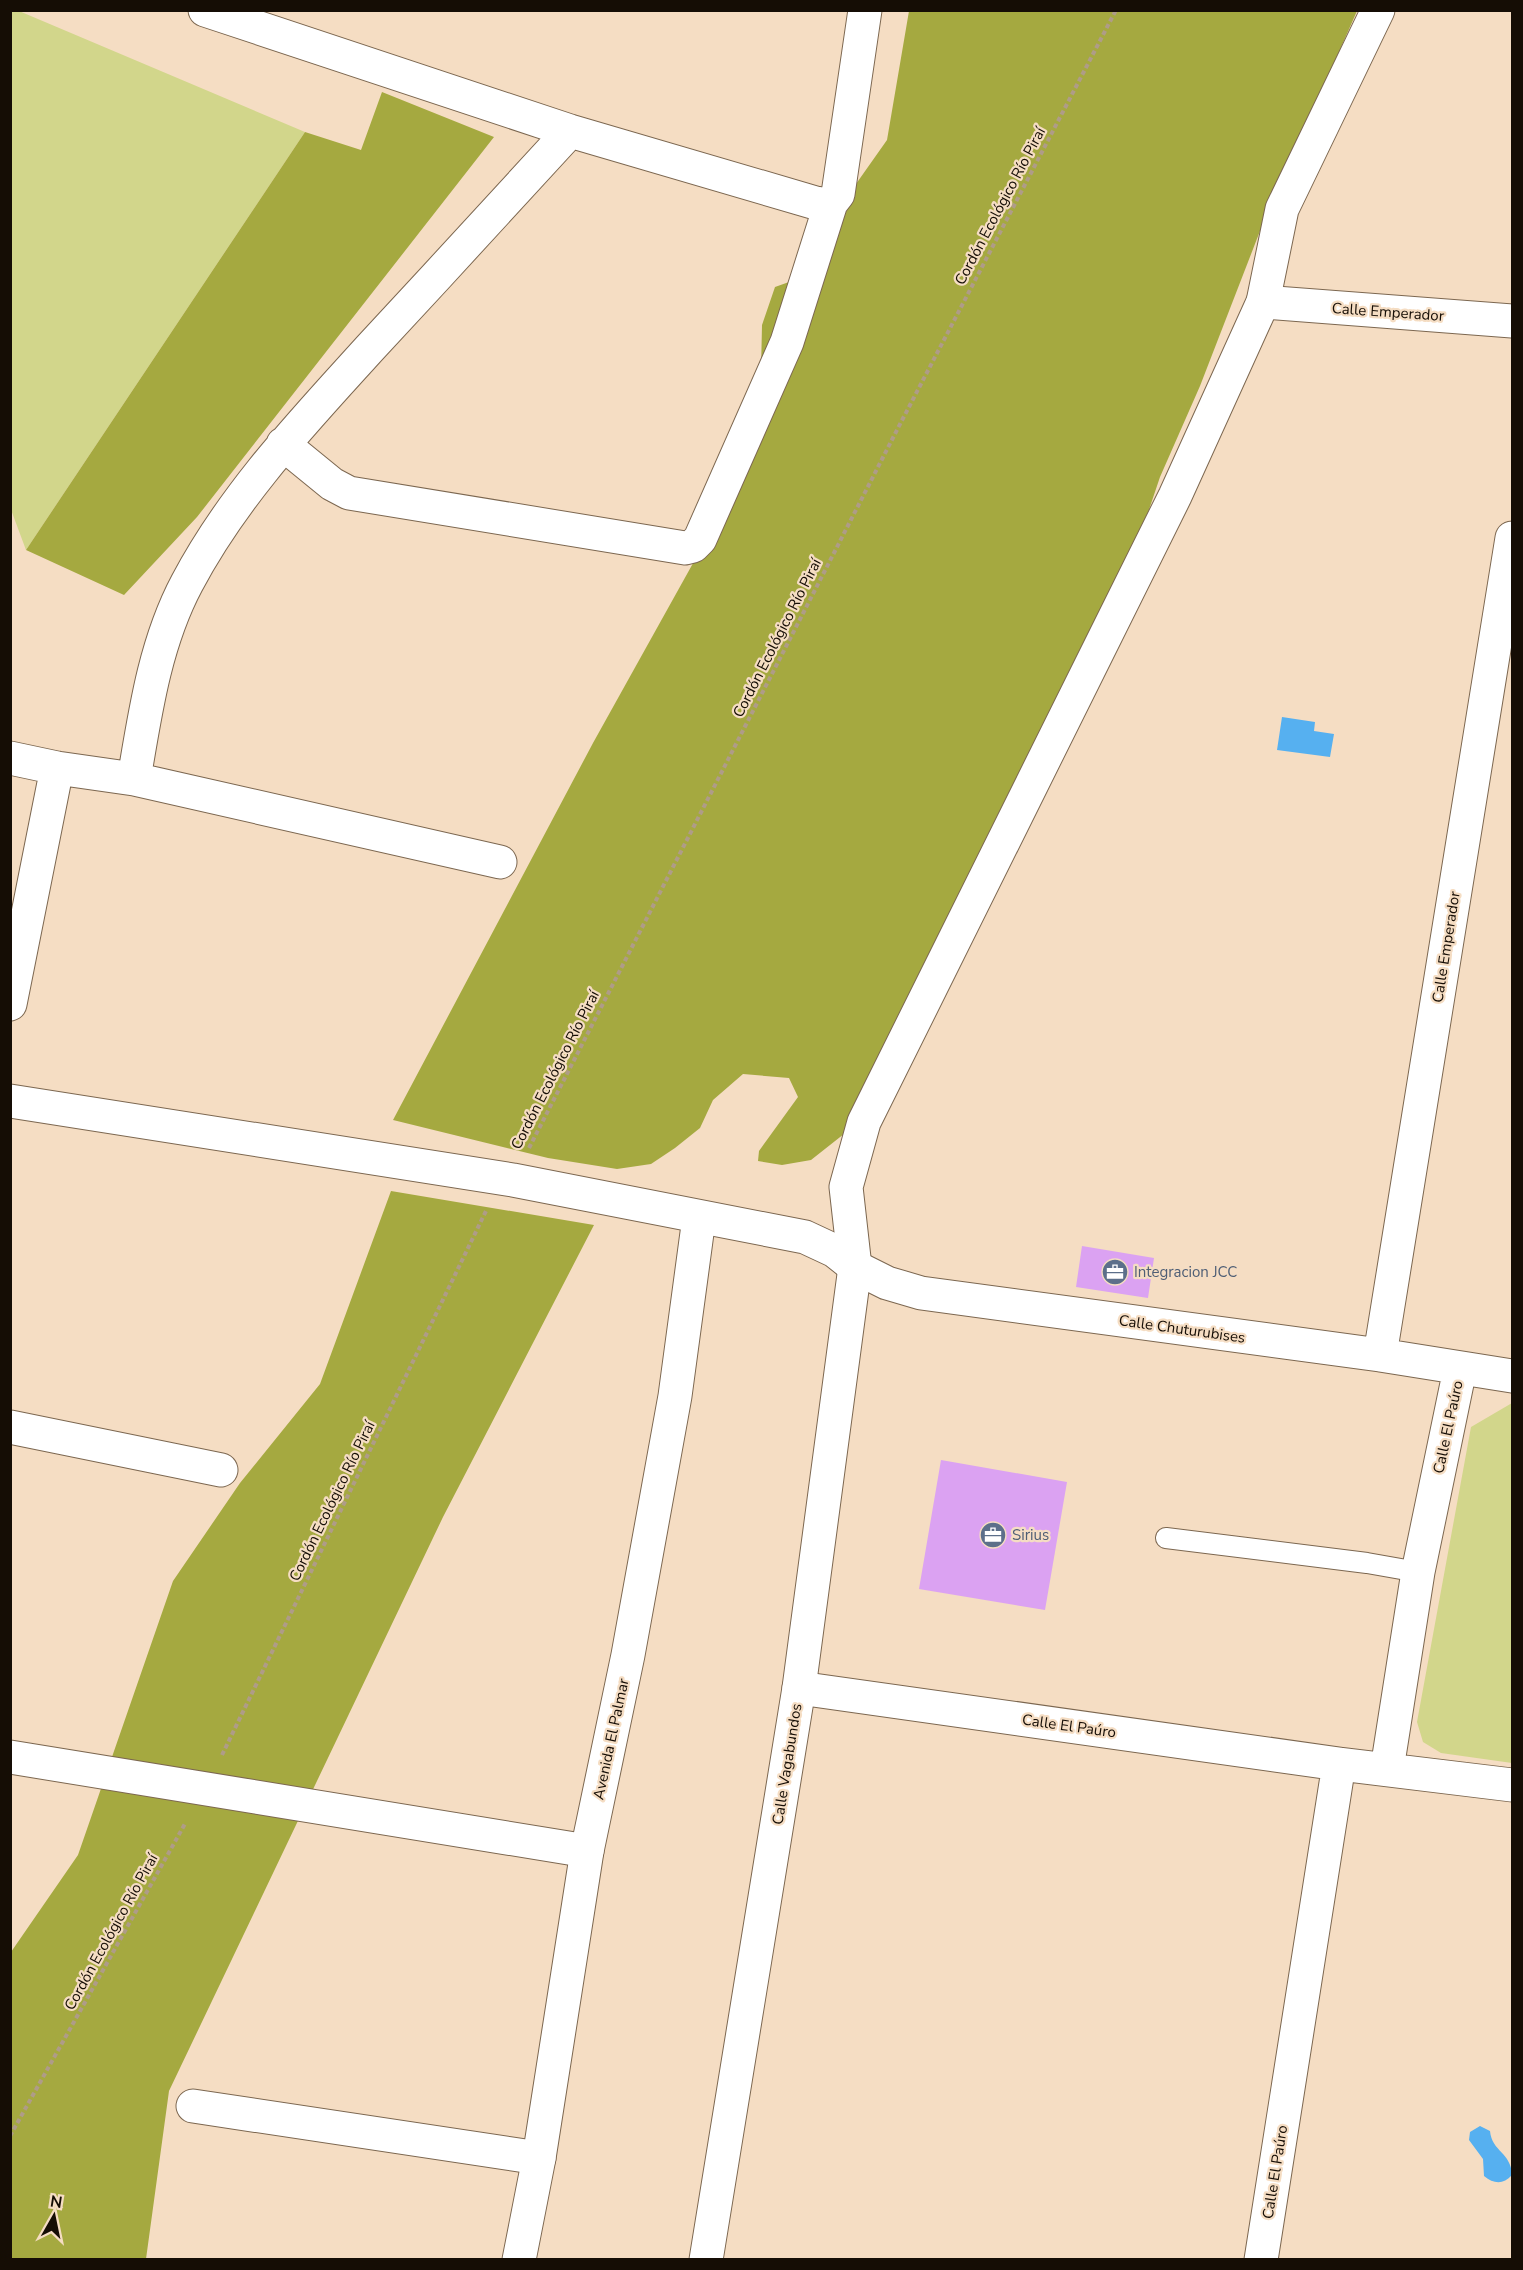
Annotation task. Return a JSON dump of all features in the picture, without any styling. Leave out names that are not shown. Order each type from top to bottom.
[{"type":"street","points":[[205,10],[570,131],[819,204],[831,203]]},
{"type":"street","points":[[282,444],[332,484],[349,493],[685,548],[693,546],[700,539],[787,342],[831,203],[838,194],[865,10]]},
{"type":"street","name":"Calle Vagabundos","points":[[706,2259],[799,1688],[855,1267],[846,1187],[864,1122],[1175,496],[1263,302],[1282,209],[1378,10]]},
{"type":"street","points":[[134,779],[144,718],[163,639],[186,584],[225,518],[282,444],[570,131]]},
{"type":"street","name":"Calle Emperador","points":[[1263,302],[1512,321]]},
{"type":"street","name":"Calle Emperador","points":[[1380,1356],[1512,538]]},
{"type":"street","points":[[10,758],[57,768],[134,779],[500,862]]},
{"type":"street","points":[[10,1004],[57,768]]},
{"type":"street","name":"Calle Chuturubises","points":[[10,1101],[513,1180],[805,1237],[835,1251],[855,1267],[887,1283],[921,1293],[1512,1376]]},
{"type":"street","name":"Avenida El Palmar","points":[[519,2259],[539,2158],[587,1851],[628,1655],[675,1396],[699,1218]]},
{"type":"street","name":"Calle El Paúro","points":[[1387,1769],[1418,1572],[1460,1369]]},
{"type":"street","points":[[10,1427],[221,1470]]},
{"type":"street","name":"Calle El Paúro","points":[[799,1688],[1340,1764],[1512,1785]]},
{"type":"street","points":[[10,1757],[587,1851]]},
{"type":"street","name":"Calle El Paúro","points":[[1262,2259],[1340,1764]]},
{"type":"street","points":[[194,2106],[539,2158]]},
{"type":"lane","points":[[1166,1538],[1367,1563],[1418,1572]]},
{"type":"path","name":"Cordón Ecológico Río Piraí","points":[[10,2136],[205,1790],[485,1213],[513,1180],[898,428],[1116,10]]},
{"type":"green space","points":[[10,11],[19,11],[305,132],[26,550],[10,507]]},
{"type":"green space","points":[[1512,1403],[1512,1763],[1441,1753],[1423,1742],[1417,1722],[1471,1427]]},
{"type":"shaded area","points":[[909,11],[1357,11],[1260,231],[1200,386],[1160,477],[1124,584],[849,1130],[811,1160],[782,1165],[758,1161],[759,1151],[798,1097],[789,1078],[743,1074],[713,1100],[700,1128],[675,1148],[651,1164],[617,1169],[548,1158],[393,1120],[593,743],[736,486],[761,371],[762,325],[775,287],[803,277],[832,218],[887,140]]},
{"type":"shaded area","points":[[382,92],[494,137],[197,517],[124,595],[26,550],[305,132],[361,150]]},
{"type":"shaded area","points":[[391,1191],[594,1225],[443,1517],[169,2091],[146,2259],[11,2260],[11,1952],[78,1855],[173,1581],[240,1483],[320,1384]]},
{"type":"water","points":[[1282,717],[1315,722],[1314,731],[1334,734],[1330,757],[1277,750]]},
{"type":"water","points":[[1480,2126],[1490,2131],[1494,2144],[1511,2167],[1512,2175],[1502,2182],[1491,2181],[1484,2176],[1483,2159],[1469,2140],[1470,2132]]},
{"type":"building","name":"Integracion JCC","points":[[1082,1246],[1154,1258],[1148,1298],[1076,1287]]},
{"type":"building","name":"Sirius","points":[[941,1460],[1067,1482],[1045,1610],[919,1589]]},
{"type":"place","name":"Integracion JCC","points":[[1115,1272]]},
{"type":"place","name":"Sirius","points":[[993,1535]]}]
